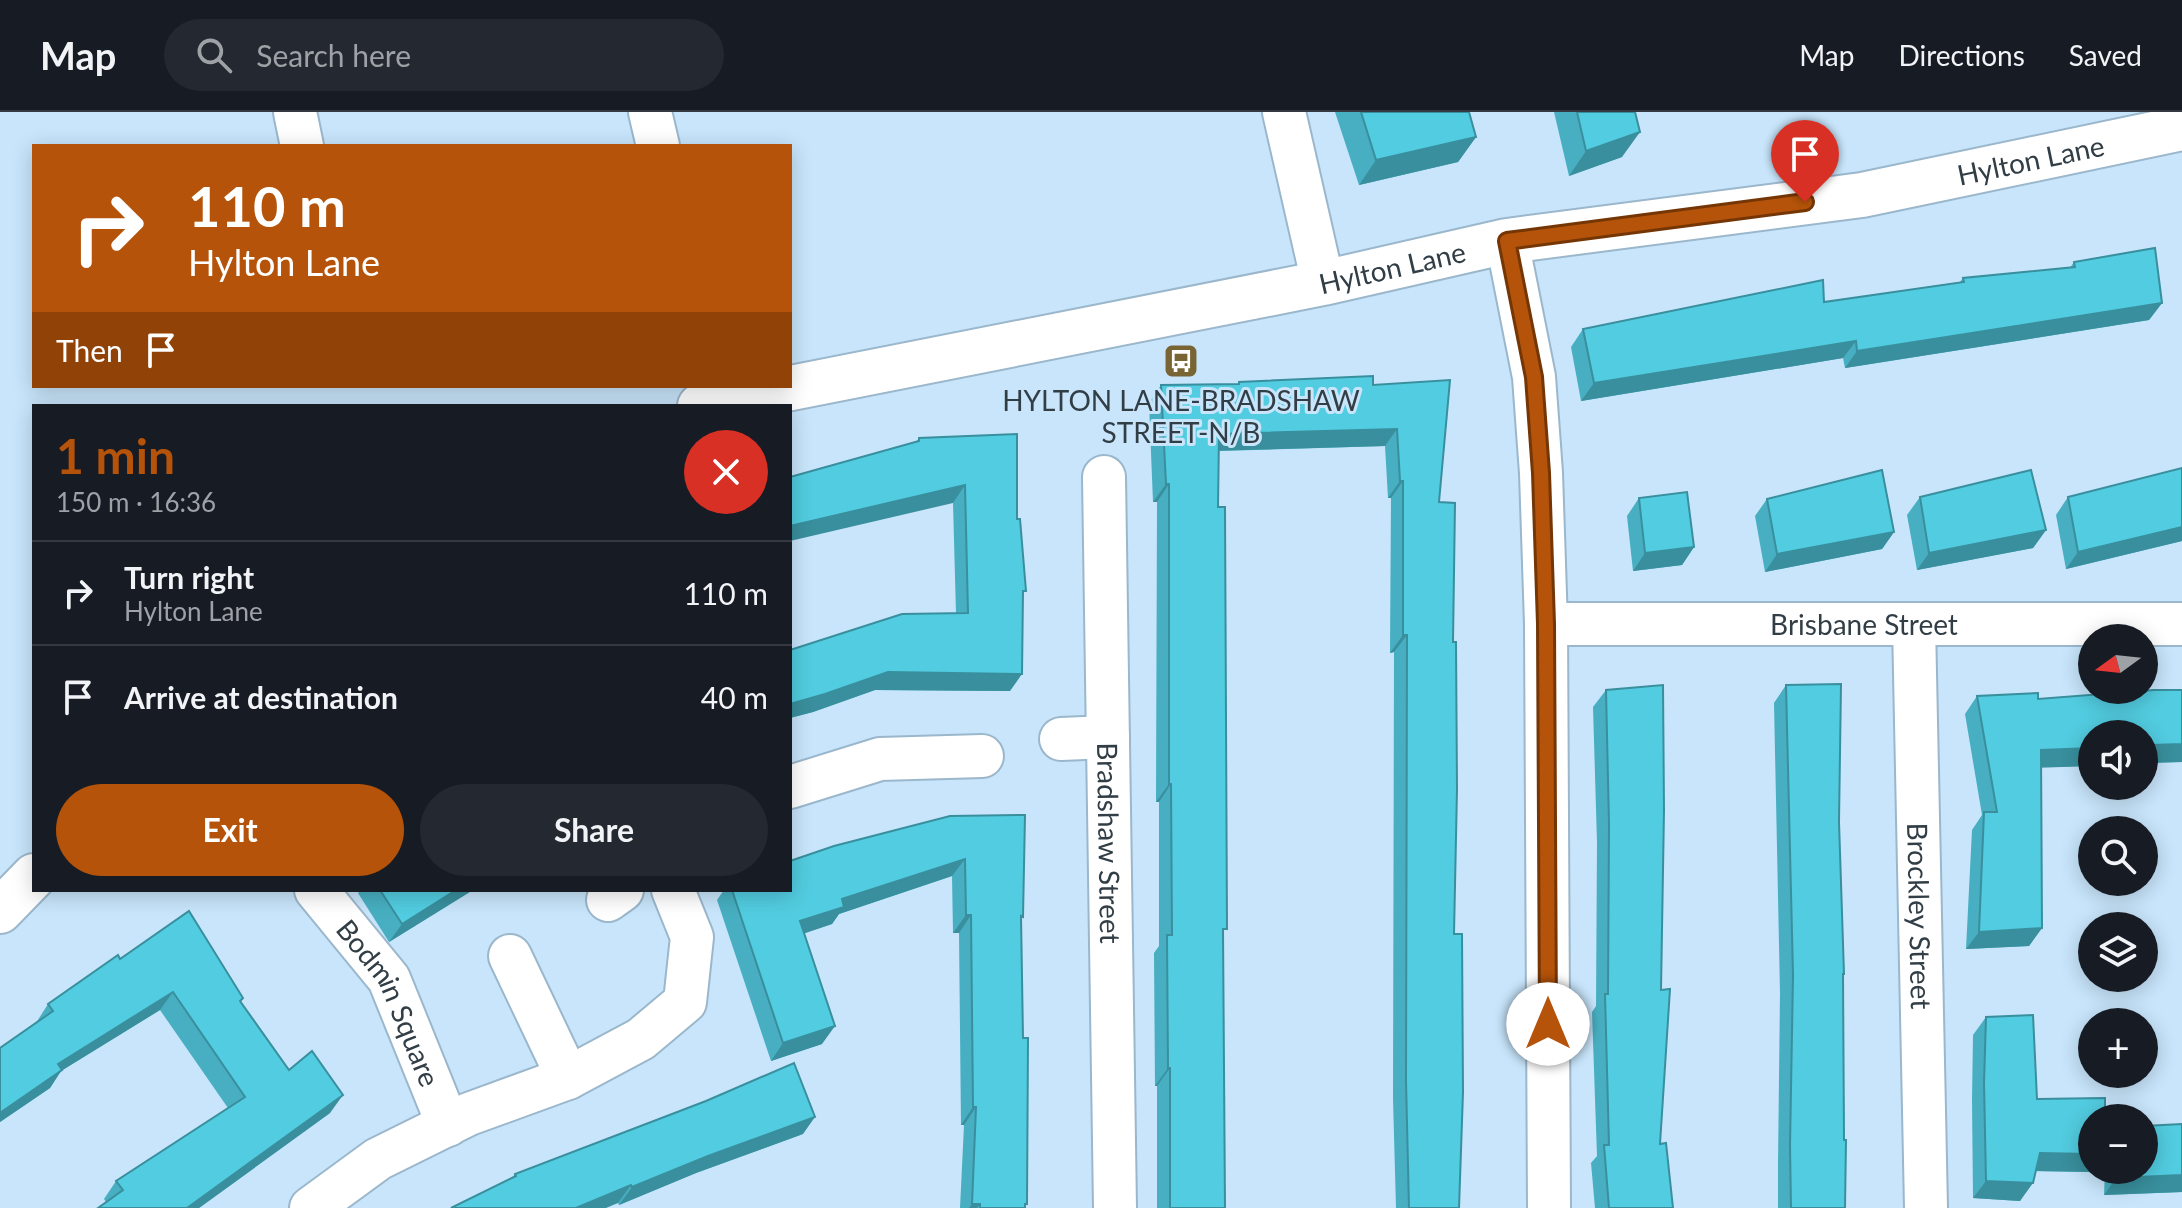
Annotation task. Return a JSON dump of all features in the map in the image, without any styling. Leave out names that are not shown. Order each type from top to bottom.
[{"type":"street","points":[[295,112],[302,144]]},
{"type":"street","points":[[650,112],[658,144]]},
{"type":"street","points":[[1284,112],[1323,283]]},
{"type":"street","name":"Hylton Lane","points":[[792,388],[1323,283],[1507,241],[1862,195],[2182,128]]},
{"type":"street","points":[[1507,241],[1534,377],[1541,473],[1546,624],[1549,1208]]},
{"type":"street","name":"Hylton Lane","points":[[710,404],[791,388]]},
{"type":"street","name":"Bradshaw Street","points":[[1104,477],[1115,1208]]},
{"type":"street","name":"Brisbane Street","points":[[1546,624],[2182,624]]},
{"type":"street","name":"Brockley Street","points":[[1914,624],[1926,1208]]},
{"type":"street","points":[[1061,739],[1108,737]]},
{"type":"street","points":[[792,786],[880,759],[982,756]]},
{"type":"street","points":[[0,911],[32,878]]},
{"type":"street","name":"Bodmin Square","points":[[318,892],[389,979],[448,1125]]},
{"type":"street","name":"Bodmin Square","points":[[311,1208],[378,1159],[469,1114],[568,1078],[641,1039],[685,1002],[692,937],[674,892]]},
{"type":"street","points":[[510,956],[568,1078]]},
{"type":"building","points":[[1361,112],[1469,112],[1476,137],[1376,160]]},
{"type":"building","points":[[1577,112],[1635,112],[1640,132],[1586,151]]},
{"type":"building","points":[[2155,248],[2162,303],[1857,351],[1856,341],[1594,383],[1583,329],[1823,280],[1824,302],[1964,282],[1963,278],[2075,267],[2074,262]]},
{"type":"building","points":[[1373,376],[1373,385],[1450,380],[1439,502],[1455,503],[1453,642],[1456,642],[1457,789],[1454,934],[1462,934],[1463,1092],[1459,1208],[1409,1208],[1406,1081],[1407,635],[1403,635],[1403,481],[1400,481],[1397,429],[1219,434],[1218,507],[1225,507],[1225,1208],[1170,1208],[1167,935],[1172,935],[1169,484],[1166,484],[1161,385]]},
{"type":"building","points":[[1017,434],[1017,519],[1020,519],[1026,591],[1023,591],[1022,674],[888,672],[792,703],[792,649],[902,614],[968,613],[965,485],[792,526],[792,476],[919,441],[919,438]]},
{"type":"building","points":[[2182,468],[2182,527],[2078,552],[2068,497]]},
{"type":"building","points":[[1882,470],[1894,532],[1777,554],[1767,499]]},
{"type":"building","points":[[2031,470],[2046,530],[1929,553],[1920,497]]},
{"type":"building","points":[[1687,492],[1694,547],[1645,553],[1639,498]]},
{"type":"building","points":[[1841,684],[1839,822],[1844,974],[1845,1208],[1791,1208],[1793,975],[1786,685]]},
{"type":"building","points":[[1663,685],[1661,990],[1670,989],[1660,1144],[1666,1143],[1673,1208],[1609,1208],[1604,1145],[1609,1145],[1605,994],[1608,994],[1609,824],[1606,690]]},
{"type":"building","points":[[2158,690],[2182,690],[2182,744],[2158,745],[2158,720],[2078,720],[2078,749],[2041,750],[2042,928],[1979,932],[1984,812],[1997,812],[1977,696],[2038,693],[2038,699],[2078,696],[2078,704],[2158,704]]},
{"type":"building","points":[[1025,815],[1021,916],[1023,1038],[1028,1038],[1025,1208],[980,1208],[980,1204],[972,1204],[976,1107],[973,1107],[971,915],[966,915],[965,859],[842,899],[844,907],[800,921],[835,1026],[783,1043],[733,892],[792,892],[792,860],[834,846],[950,816]]},
{"type":"building","points":[[381,892],[453,892],[402,924]]},
{"type":"building","points":[[189,911],[243,998],[240,1001],[289,1070],[312,1051],[343,1095],[187,1208],[98,1208],[123,1190],[116,1181],[245,1097],[173,992],[58,1064],[62,1070],[0,1113],[0,1048],[53,1011],[48,1004]]},
{"type":"building","points":[[2033,1015],[2037,1099],[2105,1098],[2105,1104],[2078,1104],[2078,1154],[2040,1153],[2033,1183],[1986,1181],[1986,1017]]},
{"type":"building","points":[[794,1063],[815,1117],[576,1208],[451,1208],[515,1174],[706,1101]]},
{"type":"building","points":[[2182,1124],[2182,1175],[2158,1176],[2158,1125]]},
{"type":"place","name":"HYLTON LANE-BRADSHAW STREET-N/B","points":[[1181,361]]},
{"type":"route","points":[[1548,1024],[1546,624],[1541,473],[1534,377],[1507,241],[1805,202]]}]
